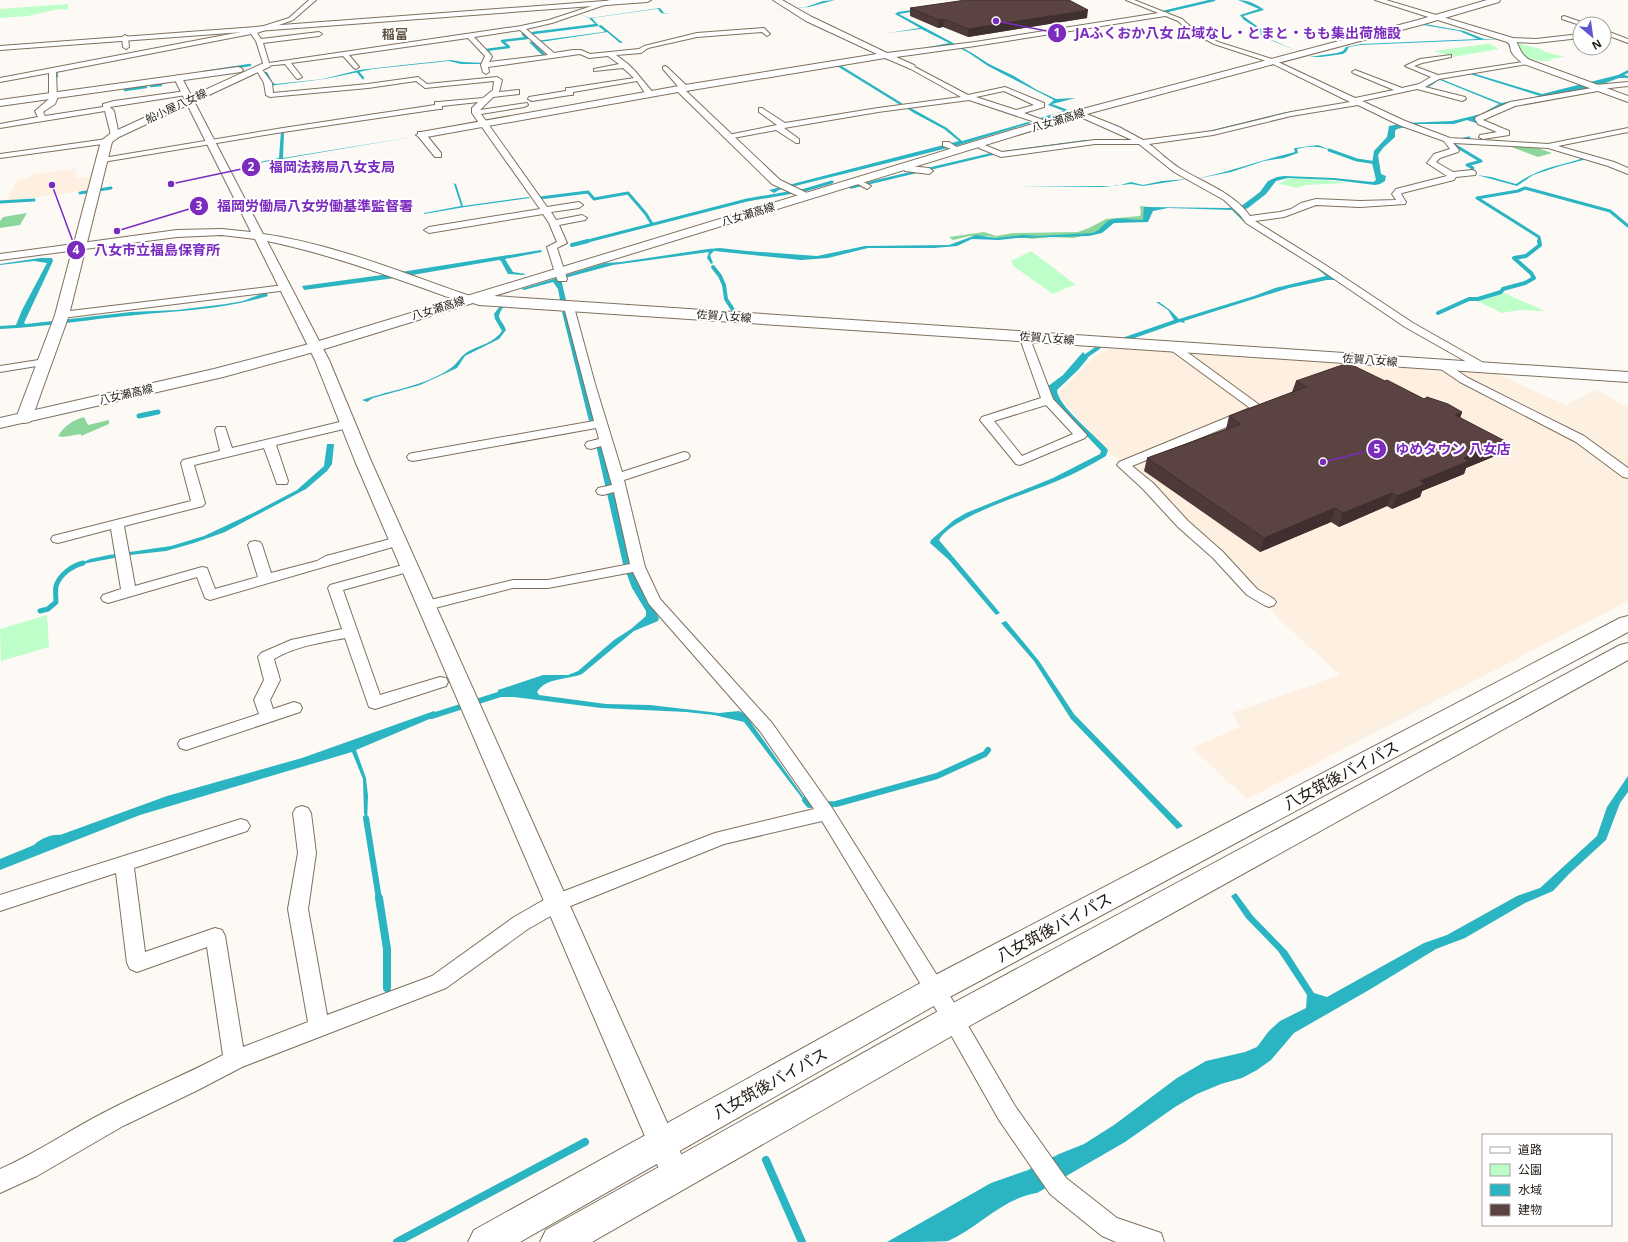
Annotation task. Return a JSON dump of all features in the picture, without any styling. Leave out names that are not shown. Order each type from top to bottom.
[{"type":"main road","name":"八女瀬高線","points":[[0,423],[217,373],[315,347],[466,299],[561,275],[802,195],[1079,113],[1272,62],[1496,0]]},
{"type":"main road","name":"船小屋八女線","points":[[0,103],[263,67]]},
{"type":"main road","name":"船小屋八女線","points":[[111,138],[188,96],[263,67]]},
{"type":"main road","points":[[24,418],[62,315],[103,160],[111,138]]},
{"type":"main road","name":"佐賀八女線","points":[[466,299],[1628,377]]},
{"type":"main road","name":"八女筑後バイパス","points":[[486,1242],[935,990],[1628,623]]},
{"type":"main road","name":"八女筑後バイパス","points":[[558,1242],[953,1019],[1628,650]]},
{"type":"street","points":[[0,80],[253,32],[291,19],[313,0]]},
{"type":"street","points":[[263,67],[287,62],[434,42],[521,28],[550,22],[616,0]]},
{"type":"street","points":[[0,48],[125,37],[647,0]]},
{"type":"street","points":[[777,0],[790,9],[911,66],[968,97],[1047,123]]},
{"type":"street","points":[[1129,0],[1185,22],[1190,29],[1216,43],[1272,62],[1409,126],[1449,140],[1461,142],[1548,146],[1628,130]]},
{"type":"street","points":[[1379,0],[1508,39],[1536,41],[1572,37]]},
{"type":"street","points":[[438,155],[421,134],[650,94],[1165,14]]},
{"type":"street","points":[[1567,19],[1572,21]]},
{"type":"street","points":[[521,28],[535,42],[552,55]]},
{"type":"street","points":[[484,64],[530,60],[552,55],[581,52],[589,56],[641,51],[646,47],[697,35],[764,30],[767,34]]},
{"type":"street","points":[[103,160],[439,107],[418,79],[368,86],[270,95],[263,67],[259,41],[253,32]]},
{"type":"street","points":[[728,33],[736,39]]},
{"type":"street","points":[[259,41],[319,34]]},
{"type":"street","points":[[1612,35],[1628,41]]},
{"type":"street","points":[[470,36],[488,55],[489,57],[484,64]]},
{"type":"street","points":[[125,37],[126,47]]},
{"type":"street","points":[[1508,39],[1514,44],[1514,50],[1518,56],[1527,62],[1628,99]]},
{"type":"street","points":[[434,42],[440,47]]},
{"type":"street","points":[[345,54],[356,67]]},
{"type":"street","points":[[611,55],[626,65],[650,94]]},
{"type":"street","points":[[1437,77],[1408,66],[1420,61],[1449,56]]},
{"type":"street","points":[[287,62],[298,77]]},
{"type":"street","points":[[982,146],[998,153],[1095,142],[1140,141],[1201,135],[1290,114],[1356,102],[1417,87],[1437,77],[1527,62]]},
{"type":"street","points":[[484,64],[486,71],[493,78],[498,80],[496,91],[483,100],[476,108],[476,113],[501,146],[554,223],[562,243],[552,247],[561,275]]},
{"type":"street","points":[[596,70],[626,65]]},
{"type":"street","points":[[665,68],[682,89],[763,172],[782,185],[802,195]]},
{"type":"street","points":[[42,119],[39,111],[52,102],[52,71]]},
{"type":"street","points":[[1355,72],[1401,90]]},
{"type":"street","points":[[178,78],[260,236],[284,288],[315,347],[398,541],[676,1175]]},
{"type":"street","points":[[431,95],[493,78]]},
{"type":"street","points":[[532,99],[568,89],[639,79]]},
{"type":"street","points":[[1628,84],[1596,88],[1513,104],[1479,119],[1481,122],[1506,133],[1628,171]]},
{"type":"street","points":[[1417,87],[1462,99]]},
{"type":"street","points":[[568,89],[578,106]]},
{"type":"street","points":[[728,137],[780,126],[968,97],[1005,89],[1041,105],[1016,113]]},
{"type":"street","points":[[492,95],[516,92]]},
{"type":"street","points":[[431,95],[462,101],[483,100]]},
{"type":"street","points":[[0,126],[107,108],[106,106],[114,103],[188,96]]},
{"type":"street","points":[[476,113],[524,105]]},
{"type":"street","points":[[0,156],[111,138],[110,111],[107,108]]},
{"type":"street","points":[[753,112],[775,109]]},
{"type":"street","points":[[762,110],[796,140]]},
{"type":"street","points":[[1079,113],[1119,130],[1140,141],[1176,170],[1202,184],[1238,209],[1249,221],[1324,268],[1409,325],[1485,368]]},
{"type":"street","points":[[1461,142],[1506,133]]},
{"type":"street","points":[[1449,140],[1448,142],[1454,150],[1437,156],[1431,163],[1450,175],[1472,173]]},
{"type":"street","points":[[946,144],[954,148]]},
{"type":"street","points":[[908,169],[926,170]]},
{"type":"street","points":[[1248,219],[1281,215],[1294,211],[1304,205],[1316,202],[1360,204],[1402,202],[1396,194],[1399,191],[1447,180],[1451,178],[1452,176],[1450,175]]},
{"type":"street","points":[[429,230],[579,205]]},
{"type":"street","points":[[554,223],[582,218]]},
{"type":"street","points":[[0,257],[156,235],[198,232],[236,233],[260,236],[328,253],[466,299]]},
{"type":"street","points":[[62,315],[284,288]]},
{"type":"street","points":[[569,306],[580,373],[601,423],[618,482],[638,567],[654,601],[766,727],[826,813],[953,1019],[1007,1113],[1058,1186],[1110,1228],[1152,1242]]},
{"type":"street","points":[[1024,336],[1048,400],[1081,435],[1020,461],[986,420],[1048,400]]},
{"type":"street","points":[[1172,346],[1259,409],[1123,465],[1148,486],[1183,524],[1218,556],[1252,592],[1269,602]]},
{"type":"street","points":[[0,369],[45,362]]},
{"type":"street","points":[[1442,365],[1464,380],[1580,439],[1628,474]]},
{"type":"street","points":[[413,457],[601,423]]},
{"type":"street","points":[[58,539],[198,503],[187,463],[348,424]]},
{"type":"street","points":[[221,430],[227,453]]},
{"type":"street","points":[[591,444],[606,441]]},
{"type":"street","points":[[269,443],[282,481]]},
{"type":"street","points":[[603,491],[618,482],[684,456]]},
{"type":"street","points":[[117,524],[129,592]]},
{"type":"street","points":[[108,598],[202,571],[210,595],[398,541]]},
{"type":"street","points":[[255,545],[266,579]]},
{"type":"street","points":[[410,567],[335,588],[375,703],[440,682]]},
{"type":"street","points":[[427,606],[513,584],[548,584],[638,567]]},
{"type":"street","points":[[268,716],[262,700],[272,680],[266,657],[275,652],[306,642],[351,632]]},
{"type":"street","points":[[186,744],[294,708]]},
{"type":"street","points":[[302,813],[307,853],[298,909],[319,1027]]},
{"type":"street","points":[[0,1181],[29,1168],[115,1118],[188,1084],[234,1060],[439,982],[521,923],[556,903],[721,838],[826,813]]},
{"type":"street","points":[[0,903],[241,826]]},
{"type":"street","points":[[124,864],[137,963],[216,936],[234,1060]]},
{"type":"shaded area","points":[[76,169],[75,178],[91,177],[88,190],[11,201],[7,200],[17,180],[30,177],[32,174]]},
{"type":"shaded area","points":[[1113,347],[1497,374],[1566,405],[1597,389],[1628,408],[1628,601],[1247,799],[1192,748],[1240,727],[1232,713],[1340,675],[1279,619],[1253,589],[1132,468],[1109,453],[1057,395],[1095,356]]},
{"type":"green space","points":[[68,4],[68,10],[59,9],[28,16],[0,18],[0,9]]},
{"type":"green space","points":[[1518,43],[1565,57],[1549,59],[1553,61],[1540,61],[1532,59],[1520,54]]},
{"type":"green space","points":[[1490,44],[1499,49],[1453,57],[1434,51]]},
{"type":"green space","points":[[1509,146],[1535,147],[1552,153],[1538,157]]},
{"type":"green space","points":[[1296,178],[1347,183],[1305,185],[1298,188],[1279,184],[1287,179]]},
{"type":"green space","points":[[1140,206],[1151,207],[1148,218],[1141,221],[1131,219],[1111,221],[1104,230],[1074,238],[1050,237],[1032,239],[1019,237],[1000,239],[988,236],[970,236],[953,240],[949,237],[984,232],[996,236],[1013,233],[1078,232],[1106,219],[1140,216]]},
{"type":"green space","points":[[27,213],[20,225],[0,228],[0,221],[3,217]]},
{"type":"green space","points":[[1031,251],[1076,285],[1053,294],[1013,266],[1011,261]]},
{"type":"green space","points":[[1504,293],[1545,311],[1519,310],[1502,313],[1477,301]]},
{"type":"green space","points":[[84,417],[88,425],[109,420],[109,424],[81,436],[81,434],[63,437],[58,436],[69,424]]},
{"type":"green space","points":[[47,615],[49,647],[1,661],[0,629]]},
{"type":"water","points":[[835,0],[809,7],[771,11],[806,7],[823,1]]},
{"type":"water","points":[[983,0],[899,14],[1037,90],[1056,99],[1076,98],[1052,104],[1071,111],[1044,120],[1040,118],[1064,111],[1048,105],[1054,100],[988,66],[969,53],[953,45],[889,55],[949,43],[921,29],[888,33],[920,28],[895,14],[898,12]]},
{"type":"water","points":[[1238,0],[1252,3],[1264,10],[1243,16],[1264,31],[1263,36],[1297,51],[1261,36],[1260,30],[1244,20],[1240,15],[1259,9]]},
{"type":"water","points":[[660,8],[664,13],[669,14],[661,13],[658,9],[656,9],[592,18],[597,24],[595,24],[589,18],[580,14],[590,18]]},
{"type":"water","points":[[1425,24],[1464,31],[1484,39],[1502,39],[1360,45],[1349,47],[1343,54],[1309,57],[1337,53],[1343,51],[1346,47],[1361,44],[1478,39],[1459,31],[1423,25]]},
{"type":"water","points":[[601,25],[623,43],[620,43],[607,32],[534,43],[546,55],[541,57],[488,64],[461,64],[449,61],[373,69],[325,79],[271,86],[264,72],[267,72],[273,83],[276,84],[323,79],[359,70],[451,60],[486,63],[542,55],[529,42],[603,32],[605,31],[598,26]]},
{"type":"water","points":[[1628,70],[1628,73],[1624,75],[1628,76],[1628,78],[1619,78],[1589,89],[1506,105],[1480,117],[1485,126],[1467,120],[1454,124],[1420,124],[1397,129],[1395,131],[1395,137],[1378,155],[1381,174],[1386,176],[1385,181],[1380,184],[1375,185],[1334,180],[1288,178],[1276,181],[1266,194],[1248,208],[1239,211],[1336,280],[1327,280],[1289,288],[1184,321],[1185,323],[1180,322],[1129,340],[1119,339],[1174,320],[1168,310],[1156,302],[1159,302],[1170,310],[1179,319],[1275,288],[1326,276],[1314,266],[1244,222],[1232,210],[1168,208],[1153,211],[1148,222],[1114,223],[1102,233],[1089,236],[999,240],[972,239],[957,246],[934,248],[868,248],[828,258],[801,260],[714,251],[710,255],[713,263],[711,264],[707,258],[709,252],[613,265],[561,279],[566,300],[560,300],[558,289],[553,282],[524,290],[521,289],[605,263],[708,249],[720,248],[817,256],[865,246],[949,245],[976,235],[996,238],[1023,235],[1039,236],[1092,233],[1097,231],[1108,221],[1120,218],[1143,220],[1144,207],[1240,207],[1260,192],[1268,181],[1284,176],[1334,178],[1373,182],[1376,180],[1372,163],[1374,151],[1387,137],[1389,126],[1405,123],[1452,121],[1481,114],[1499,104],[1440,80],[1430,86],[1423,87],[1436,78],[1469,72],[1542,94],[1618,75]],"holes":[[[1467,73],[1540,96],[1501,103],[1441,79]]]},
{"type":"water","points":[[1415,88],[1418,89],[1213,132],[1144,141],[1094,141],[997,154],[850,189],[850,187],[876,180],[995,152],[1085,140],[1145,140],[1200,133],[1282,113],[1351,102]]},
{"type":"water","points":[[905,107],[909,107],[947,128],[962,141],[1028,122],[1031,123],[956,146],[779,190],[774,193],[769,190],[959,141],[944,129]]},
{"type":"water","points":[[281,131],[284,131],[283,158],[418,136],[240,166],[279,158]]},
{"type":"water","points":[[1318,145],[1336,152],[1317,147],[1297,149],[1298,153],[1284,158],[1264,161],[1231,172],[1195,179],[1295,152],[1295,148]]},
{"type":"water","points":[[1584,158],[1587,159],[1533,175],[1517,186],[1477,175],[1516,184],[1533,174]]},
{"type":"water","points":[[1188,179],[1143,186],[1131,184],[1120,185],[1131,182],[1143,185],[1162,181]]},
{"type":"water","points":[[452,183],[456,184],[463,206],[530,198],[424,214],[461,206],[454,184]]},
{"type":"water","points":[[1010,186],[1112,186],[1103,187]]},
{"type":"water","points":[[541,250],[542,252],[505,259],[513,272],[526,274],[523,275],[508,274],[499,260],[395,278],[304,290],[302,286],[382,275]]},
{"type":"water","points":[[40,258],[52,258],[53,261],[24,323],[26,324],[131,312],[177,310],[226,304],[243,301],[266,292],[268,296],[236,304],[203,309],[34,327],[0,329],[0,326],[16,325],[22,310],[47,263],[34,261],[0,264]]},
{"type":"water","points":[[500,306],[504,306],[499,317],[506,330],[499,339],[465,356],[457,368],[420,385],[373,398],[367,402],[362,400],[408,387],[430,379],[451,368],[466,353],[487,343],[499,335],[502,331],[495,319],[494,314]]},
{"type":"water","points":[[568,311],[596,420],[589,421],[562,312]]},
{"type":"water","points":[[1083,352],[1088,358],[1057,390],[1063,404],[1108,450],[1106,456],[1063,478],[993,506],[959,522],[947,531],[939,540],[1000,613],[996,615],[949,560],[930,543],[931,540],[954,520],[966,513],[1053,478],[1100,454],[1101,451],[1055,402],[1047,387],[1063,375]]},
{"type":"water","points":[[327,444],[334,444],[332,464],[327,471],[306,489],[225,532],[166,551],[130,555],[77,565],[90,559],[109,555],[171,546],[204,536],[255,512],[297,490],[324,466]]},
{"type":"water","points":[[603,444],[639,584],[659,618],[658,621],[634,631],[582,674],[552,681],[541,687],[537,692],[539,695],[606,704],[650,705],[719,713],[739,711],[745,714],[810,806],[808,806],[744,722],[714,715],[686,712],[601,708],[514,697],[498,697],[498,690],[543,675],[568,675],[578,671],[614,640],[631,629],[646,616],[646,611],[632,588],[623,564],[596,445]]},
{"type":"water","points":[[1006,621],[1039,661],[1074,714],[1183,826],[1177,829],[1071,719],[1034,661],[1001,623]]},
{"type":"water","points":[[434,711],[439,715],[356,750],[366,778],[368,796],[367,823],[364,813],[363,779],[352,752],[140,815],[0,870],[0,859],[34,845],[46,837],[60,835],[167,796],[302,758]]},
{"type":"water","points":[[1628,776],[1628,792],[1620,803],[1606,840],[1553,891],[1525,903],[1465,938],[1436,949],[1294,1033],[1271,1060],[1257,1070],[1242,1078],[1221,1084],[1197,1094],[1175,1107],[1125,1142],[1037,1193],[1025,1196],[1002,1207],[948,1241],[887,1242],[991,1183],[1028,1170],[1059,1154],[1084,1144],[1114,1125],[1177,1078],[1206,1061],[1245,1052],[1257,1047],[1269,1031],[1280,1021],[1306,1008],[1307,995],[1278,951],[1246,918],[1231,896],[1236,893],[1253,916],[1287,951],[1314,993],[1327,997],[1424,943],[1447,935],[1517,896],[1540,888],[1597,836],[1607,807]]},
{"type":"building","points":[[966,0],[1069,0],[1088,10],[968,29],[944,19],[939,20],[910,8]]},
{"type":"building","points":[[1348,363],[1385,381],[1387,380],[1424,399],[1427,397],[1448,404],[1462,412],[1455,415],[1505,441],[1464,458],[1469,461],[1420,481],[1425,484],[1397,496],[1392,493],[1343,513],[1335,508],[1264,538],[1147,458],[1241,424],[1229,416],[1306,387],[1296,381]]},
{"type":"waterway","points":[[1163,12],[1214,0]]},
{"type":"waterway","points":[[533,33],[597,25]]},
{"type":"waterway","points":[[490,54],[486,50],[509,47],[502,41],[527,38],[523,34]]},
{"type":"waterway","points":[[836,64],[901,104]]},
{"type":"waterway","points":[[204,72],[250,65]]},
{"type":"waterway","points":[[56,72],[57,76]]},
{"type":"waterway","points":[[358,72],[363,78]]},
{"type":"waterway","points":[[151,86],[161,85]]},
{"type":"waterway","points":[[125,90],[146,87]]},
{"type":"waterway","points":[[1459,140],[1469,138]]},
{"type":"waterway","points":[[1456,146],[1481,161],[1467,165],[1473,168],[1470,172]]},
{"type":"waterway","points":[[1329,150],[1357,160],[1377,163]]},
{"type":"waterway","points":[[584,242],[747,200],[805,190],[832,182]]},
{"type":"waterway","points":[[80,193],[111,188]]},
{"type":"waterway","points":[[1540,242],[1539,237],[1477,198],[1518,191],[1525,188],[1610,211],[1628,226]]},
{"type":"waterway","points":[[540,198],[588,192],[594,199],[628,193],[646,214],[652,224]]},
{"type":"waterway","points":[[0,202],[34,200]]},
{"type":"waterway","points":[[584,242],[588,241]]},
{"type":"waterway","points":[[1438,313],[1469,299],[1478,299],[1501,292],[1503,289],[1525,283],[1534,278],[1531,273],[1514,258],[1526,256],[1540,245],[1539,241]]},
{"type":"waterway","points":[[572,245],[584,242]]},
{"type":"waterway","points":[[713,267],[720,276],[724,285],[726,299],[735,313]]},
{"type":"waterway","points":[[1082,361],[1086,356],[1099,347]]},
{"type":"waterway","points":[[139,416],[158,412]]},
{"type":"waterway","points":[[40,611],[48,609],[56,602],[56,586],[63,574],[71,568],[83,563]]},
{"type":"waterway","points":[[432,716],[504,693]]},
{"type":"waterway","points":[[805,800],[809,805],[836,804],[937,776],[985,754],[988,750]]},
{"type":"waterway","points":[[366,818],[379,899]]},
{"type":"waterway","points":[[379,898],[387,949],[387,988]]},
{"type":"waterway","points":[[397,1242],[585,1142]]},
{"type":"waterway","points":[[766,1160],[802,1242]]},
{"type":"place","name":"JAふくおか八女 広域なし・とまと・もも集出荷施設","points":[[996,21]]},
{"type":"place","name":"福岡法務局八女支局","points":[[171,184]]},
{"type":"place","name":"八女市立福島保育所","points":[[52,185]]},
{"type":"place","name":"福岡労働局八女労働基準監督署","points":[[117,231]]},
{"type":"place","name":"ゆめタウン 八女店","points":[[1323,462]]},
{"type":"district","name":"稲富","points":[[395,34]]}]
